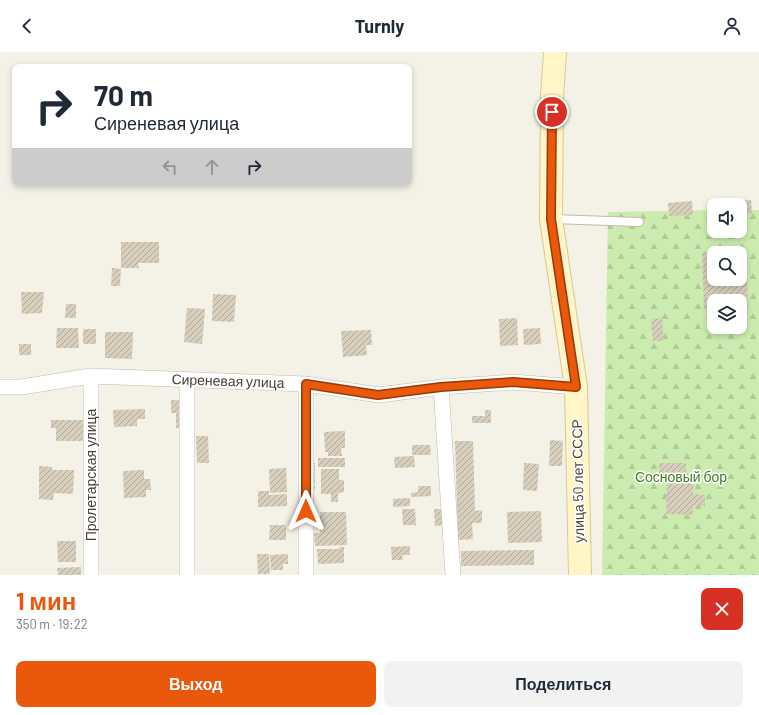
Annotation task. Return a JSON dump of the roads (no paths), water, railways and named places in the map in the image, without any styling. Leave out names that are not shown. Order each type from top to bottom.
[{"type":"street","name":"улица 50 лет СССР","points":[[555,52],[552,96],[551,219],[576,387],[580,575]]},
{"type":"street","name":"Сиреневая улица","points":[[0,387],[21,387],[91,376],[306,384],[378,395],[441,387],[513,382],[576,387]]},
{"type":"street","name":"Пролетарская улица","points":[[91,376],[91,575]]},
{"type":"street","points":[[187,380],[187,575]]},
{"type":"street","points":[[306,384],[306,575]]},
{"type":"street","points":[[441,387],[453,575]]},
{"type":"lane","points":[[551,219],[639,222]]},
{"type":"park label","name":"Сосновый бор","points":[[681,477]]}]
